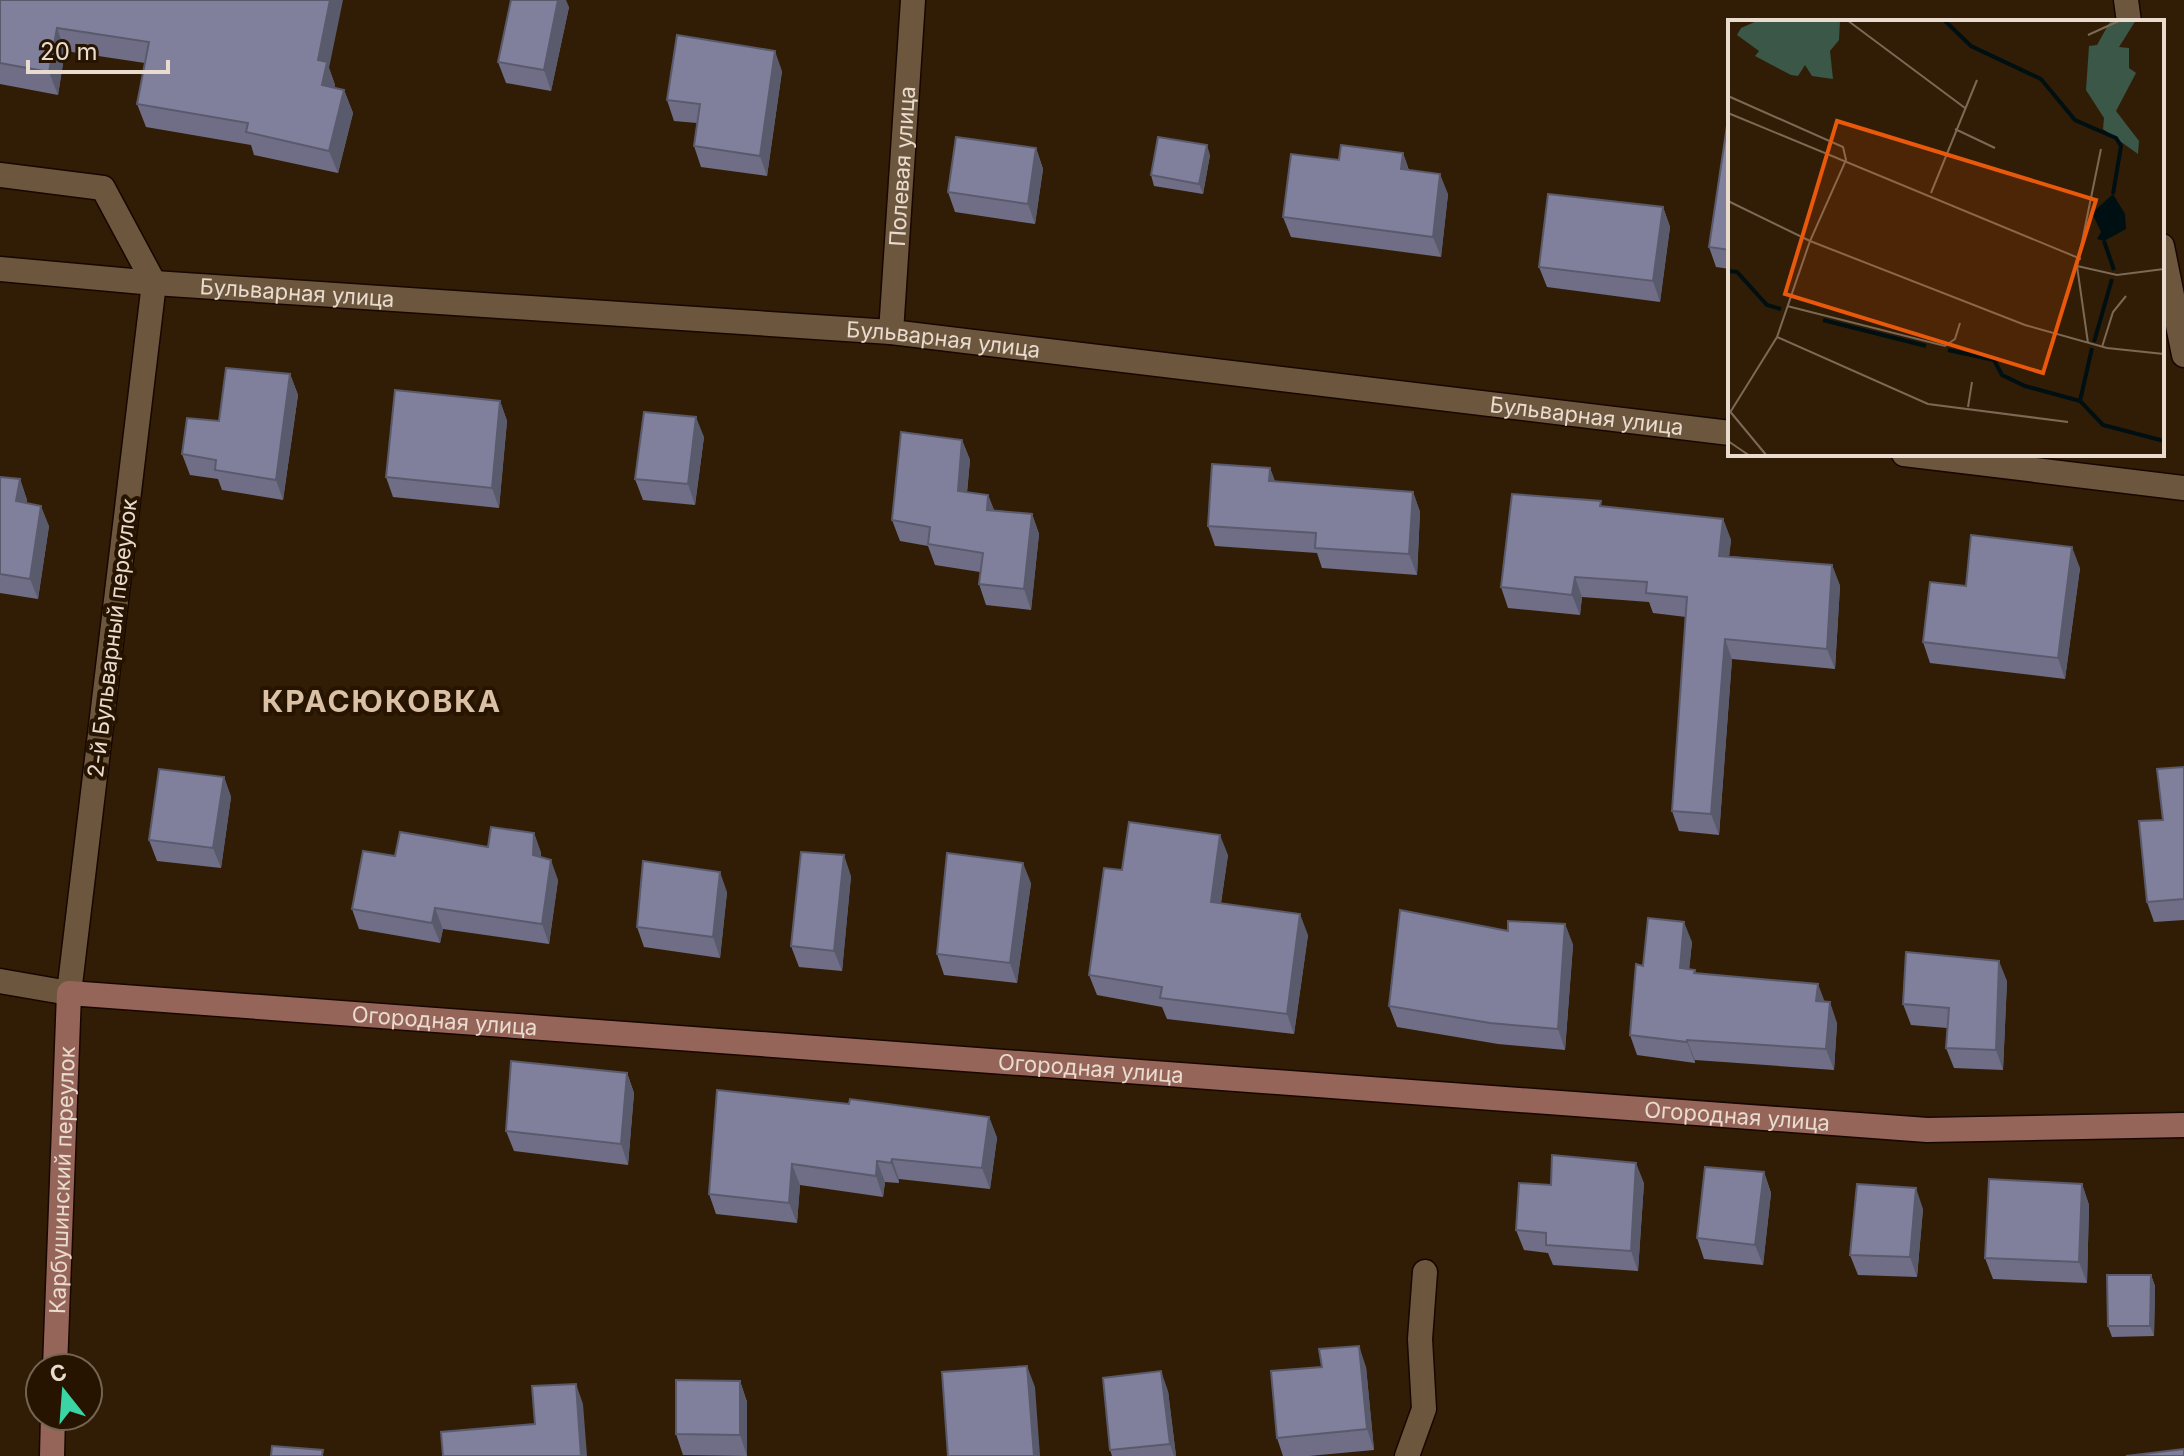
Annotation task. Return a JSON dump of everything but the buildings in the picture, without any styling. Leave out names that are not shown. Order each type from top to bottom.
[{"type":"street","name":"Полевая улица","points":[[891,332],[913,0]]},
{"type":"street","points":[[2126,0],[2129,20]]},
{"type":"street","points":[[0,175],[103,188],[154,283]]},
{"type":"street","points":[[2164,256],[2184,355]]},
{"type":"street","name":"Бульварная улица","points":[[0,269],[154,283],[891,332],[1728,433]]},
{"type":"street","name":"2-й Бульварный переулок","points":[[69,993],[154,283]]},
{"type":"street","points":[[1920,456],[2184,488]]},
{"type":"street","name":"Огородная улица","points":[[0,981],[69,993],[1927,1130],[2184,1125]]},
{"type":"street","name":"Карбушинский переулок","points":[[56,1352],[69,993]]},
{"type":"street","points":[[1407,1456],[1424,1409],[1420,1339],[1425,1272]]},
{"type":"street","points":[[52,1456],[53,1432]]},
{"type":"district","name":"КРАСЮКОВКА","points":[[382,701]]}]
